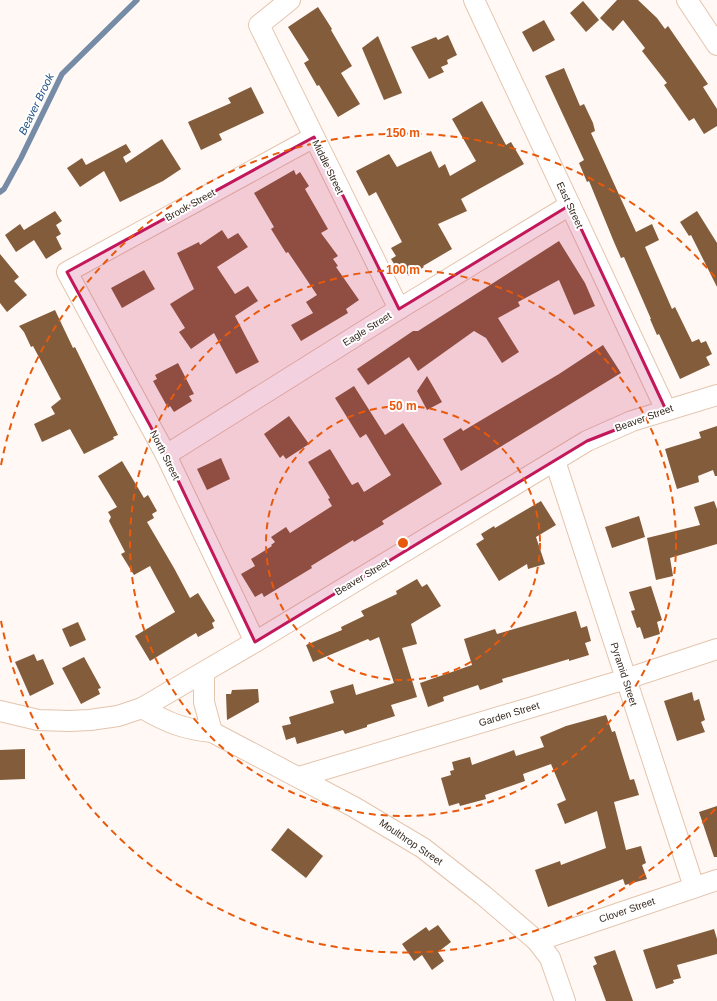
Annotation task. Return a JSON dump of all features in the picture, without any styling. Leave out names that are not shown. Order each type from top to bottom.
[{"type":"street","name":"Middle Street","points":[[290,0],[259,25],[399,309]]},
{"type":"street","name":"East Street","points":[[474,0],[666,410]]},
{"type":"street","points":[[687,0],[717,45]]},
{"type":"street","name":"Brook Street","points":[[67,272],[314,137]]},
{"type":"street","name":"Eagle Street","points":[[166,455],[570,204]]},
{"type":"street","name":"North Street","points":[[67,272],[166,455],[255,642]]},
{"type":"street","name":"Beaver Street","points":[[0,711],[38,720],[69,721],[118,716],[142,708],[204,673],[555,461],[606,432],[666,410],[717,395]]},
{"type":"street","name":"Pyramid Street","points":[[555,461],[694,887]]},
{"type":"street","name":"Garden Street","points":[[300,777],[626,679],[717,649]]},
{"type":"street","points":[[204,673],[204,702],[212,732]]},
{"type":"street","name":"Moulthrop Street","points":[[142,708],[168,723],[191,730],[212,732],[300,777],[386,825],[423,848],[483,895],[536,941],[550,958],[565,1001]]},
{"type":"street","name":"Clover Street","points":[[536,941],[717,880]]},
{"type":"highlighted area","points":[[314,137],[399,309],[570,205],[666,410],[587,441],[255,642],[166,455],[67,272]]},
{"type":"building","points":[[617,0],[638,0],[657,18],[665,29],[668,26],[708,84],[703,87],[717,109],[717,126],[704,134],[694,118],[689,121],[664,85],[667,83],[642,51],[645,48],[623,20],[613,31],[600,18]]},
{"type":"building","points":[[583,1],[599,20],[586,32],[570,13]]},
{"type":"building","points":[[318,7],[352,66],[341,73],[360,104],[338,117],[319,85],[317,86],[304,63],[309,60],[288,27]]},
{"type":"building","points":[[544,20],[555,40],[533,52],[522,32]]},
{"type":"building","points":[[448,35],[457,55],[447,60],[448,64],[441,67],[444,72],[429,79],[411,47],[436,37],[438,40]]},
{"type":"building","points":[[378,36],[402,93],[384,100],[362,48]]},
{"type":"building","points":[[564,68],[580,106],[584,104],[593,123],[595,131],[591,133],[636,232],[652,224],[659,240],[645,247],[672,309],[675,307],[692,342],[699,339],[701,343],[706,341],[712,354],[706,357],[710,365],[680,379],[659,334],[657,335],[624,257],[621,258],[589,181],[587,182],[579,163],[584,160],[545,76]]},
{"type":"building","points":[[251,87],[264,113],[219,134],[222,140],[201,150],[188,122],[231,103],[228,98]]},
{"type":"building","points":[[482,101],[506,145],[511,142],[524,164],[461,199],[467,211],[438,224],[452,249],[409,276],[406,272],[401,275],[391,259],[396,256],[391,248],[402,242],[376,192],[369,196],[356,171],[389,154],[397,167],[431,151],[439,168],[445,164],[450,176],[476,161],[452,119]]},
{"type":"building","points":[[162,139],[181,169],[163,181],[120,202],[104,171],[80,187],[67,168],[82,158],[86,165],[126,144],[131,152],[123,157],[126,163]]},
{"type":"building","points":[[294,170],[296,175],[300,172],[309,186],[305,189],[328,229],[321,233],[338,256],[333,259],[338,266],[336,267],[359,300],[346,309],[348,313],[301,341],[291,325],[313,313],[306,302],[317,295],[288,252],[286,253],[271,229],[274,227],[254,193]]},
{"type":"building","points":[[55,211],[62,221],[56,225],[61,234],[56,237],[62,249],[46,259],[34,240],[16,252],[5,235],[20,224],[24,230]]},
{"type":"building","points":[[697,211],[717,243],[717,287],[691,235],[689,236],[680,222]]},
{"type":"building","points":[[222,230],[228,239],[238,233],[248,247],[217,267],[235,294],[248,286],[258,301],[235,316],[259,362],[236,374],[214,333],[191,349],[179,332],[185,328],[170,304],[194,289],[177,253],[199,242],[200,245]]},
{"type":"building","points":[[559,241],[585,283],[595,306],[574,315],[559,280],[518,302],[520,306],[498,318],[519,352],[502,363],[486,338],[474,331],[418,371],[409,357],[368,385],[357,369],[413,331],[418,331]]},
{"type":"building","points":[[0,254],[19,277],[14,281],[27,295],[7,312],[0,303]]},
{"type":"building","points":[[144,270],[155,289],[122,308],[111,288]]},
{"type":"building","points":[[55,310],[73,348],[75,347],[118,435],[113,437],[114,439],[84,454],[70,429],[42,442],[34,424],[55,414],[51,407],[61,399],[33,346],[31,347],[24,332],[19,326]]},
{"type":"building","points":[[603,345],[621,373],[461,471],[443,439],[461,428],[463,431],[559,374]]},
{"type":"building","points":[[178,363],[194,394],[189,396],[192,401],[174,412],[170,406],[168,408],[153,381],[157,379],[155,375]]},
{"type":"building","points":[[427,376],[442,402],[427,410],[417,391]]},
{"type":"building","points":[[354,386],[385,435],[403,423],[442,484],[382,521],[384,524],[354,542],[353,540],[311,566],[312,568],[264,597],[262,593],[255,597],[241,574],[255,566],[251,559],[272,546],[271,545],[275,542],[271,537],[286,527],[290,533],[332,506],[328,499],[330,498],[308,462],[330,449],[352,485],[358,482],[364,492],[391,475],[366,434],[360,438],[335,398]]},
{"type":"building","points":[[289,416],[309,444],[286,459],[283,455],[280,458],[264,434]]},
{"type":"building","points":[[717,426],[717,476],[715,476],[713,470],[698,476],[699,482],[677,489],[665,449],[701,438],[699,432]]},
{"type":"building","points":[[221,458],[230,479],[207,490],[197,469]]},
{"type":"building","points":[[122,461],[144,498],[148,495],[157,511],[152,514],[154,518],[147,522],[190,598],[198,593],[215,621],[212,623],[214,628],[198,637],[196,633],[150,661],[135,636],[175,612],[150,566],[134,575],[121,554],[125,552],[109,521],[111,517],[108,512],[117,507],[98,476]]},
{"type":"building","points":[[541,501],[556,525],[536,537],[545,564],[528,569],[527,564],[499,581],[476,544],[484,539],[481,534],[494,526],[495,528]]},
{"type":"building","points":[[714,501],[717,509],[717,544],[670,558],[673,576],[656,580],[647,538],[700,525],[694,507]]},
{"type":"building","points":[[639,516],[645,537],[612,548],[605,527]]},
{"type":"building","points":[[417,579],[422,587],[427,584],[441,606],[411,624],[417,644],[402,648],[417,697],[391,705],[395,716],[367,725],[367,727],[345,734],[343,730],[297,744],[295,737],[286,740],[282,726],[291,724],[289,717],[334,703],[330,691],[353,684],[356,695],[394,683],[379,637],[370,641],[368,639],[313,662],[306,645],[342,630],[341,627],[364,616],[361,611],[397,594],[396,591]]},
{"type":"building","points":[[651,586],[662,620],[657,622],[660,634],[644,639],[640,627],[637,628],[631,611],[635,610],[629,592]]},
{"type":"building","points":[[576,611],[581,628],[587,626],[591,641],[585,643],[589,655],[569,661],[569,659],[502,679],[503,682],[480,690],[478,685],[443,697],[444,701],[428,707],[420,683],[472,665],[464,639],[495,629],[497,634]]},
{"type":"building","points":[[78,622],[86,640],[70,647],[62,629]]},
{"type":"building","points":[[34,654],[37,661],[43,659],[54,684],[30,696],[15,662]]},
{"type":"building","points":[[84,657],[101,688],[98,689],[100,694],[81,704],[62,668]]},
{"type":"building","points":[[258,689],[259,702],[227,720],[226,694],[231,694],[232,690]]},
{"type":"building","points":[[692,692],[694,701],[699,699],[705,720],[701,722],[705,732],[677,741],[664,701]]},
{"type":"building","points":[[606,715],[612,732],[615,731],[630,780],[634,779],[639,795],[614,802],[626,850],[641,846],[646,863],[642,865],[647,879],[625,885],[623,879],[548,907],[535,870],[560,861],[561,865],[606,848],[597,811],[565,824],[557,804],[566,800],[551,764],[523,774],[525,781],[485,795],[486,799],[460,806],[459,803],[449,806],[441,778],[451,775],[450,771],[454,770],[452,762],[470,757],[472,765],[514,750],[516,756],[544,747],[540,737],[566,726]]},
{"type":"building","points":[[25,749],[25,779],[0,780],[0,750]]},
{"type":"building","points":[[717,806],[717,857],[714,857],[699,812]]},
{"type":"building","points":[[288,828],[323,856],[306,878],[271,850]]},
{"type":"building","points":[[438,925],[451,942],[438,952],[444,961],[432,970],[422,955],[414,961],[402,944],[426,927],[429,931]]},
{"type":"building","points":[[714,929],[717,939],[717,954],[677,965],[681,978],[673,980],[674,983],[656,989],[643,950]]},
{"type":"building","points":[[615,950],[633,1001],[606,1001],[593,966],[597,964],[594,957]]},
{"type":"waterway","name":"Beaver Brook","points":[[0,192],[4,189],[21,158],[62,74],[137,0]]}]
